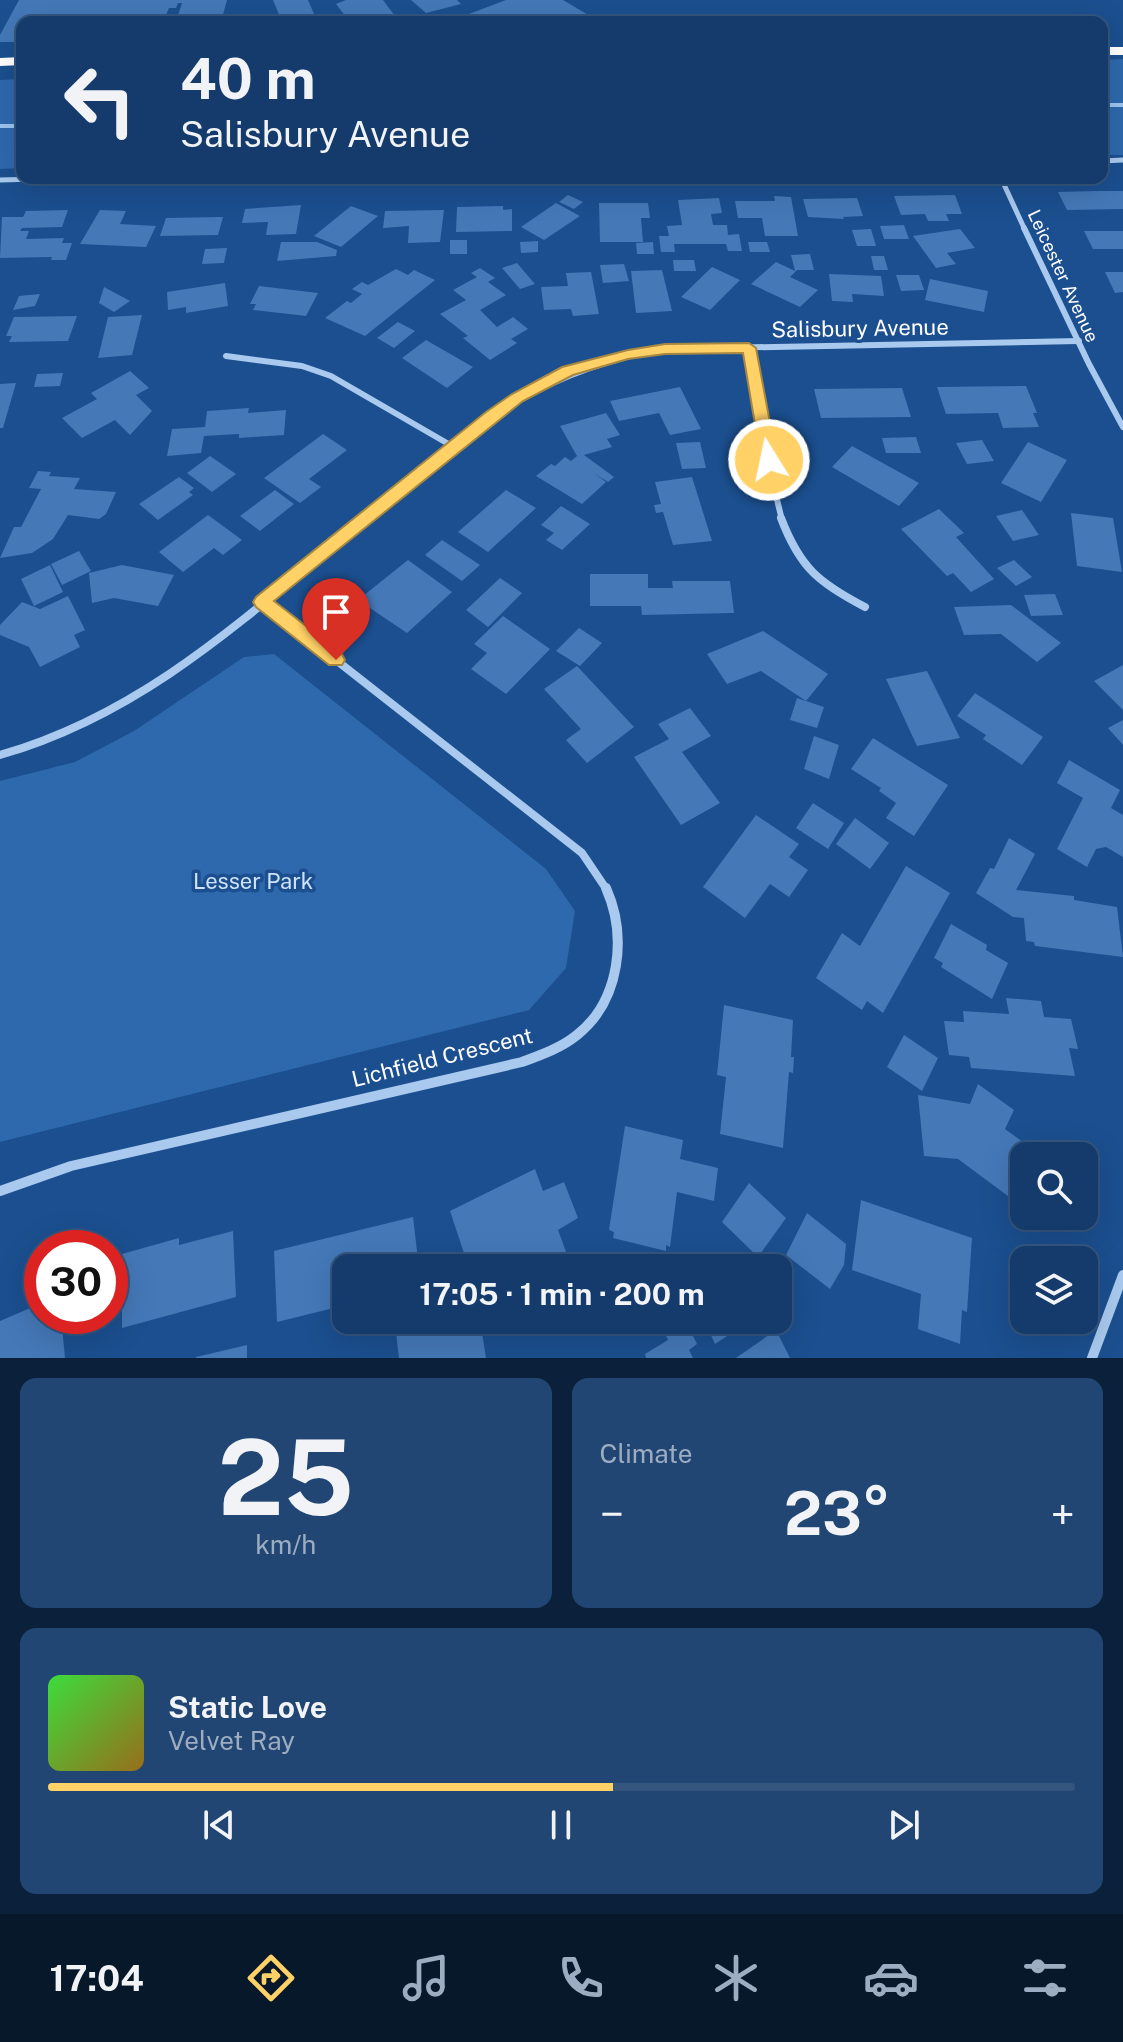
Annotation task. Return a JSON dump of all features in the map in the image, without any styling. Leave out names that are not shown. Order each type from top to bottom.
[{"type":"street","name":"Leicester Avenue","points":[[1004,184],[1123,427]]},
{"type":"street","name":"Salisbury Avenue","points":[[0,755],[43,744],[89,726],[133,702],[186,665],[452,446],[518,397],[579,367],[665,349],[1079,341]]},
{"type":"street","points":[[749,348],[779,515],[784,527],[799,560],[824,586],[865,607]]},
{"type":"street","points":[[226,356],[302,366],[331,376],[452,446]]},
{"type":"street","name":"Lichfield Crescent","points":[[0,1191],[71,1166],[522,1062],[557,1048],[580,1033],[613,981],[620,950],[618,912],[604,879],[582,853],[262,602]]},
{"type":"street","points":[[1092,1358],[1123,1275]]},
{"type":"green space","points":[[1123,59],[1123,155],[1108,155],[1108,60]]},
{"type":"green space","points":[[16,79],[16,168],[0,169],[0,80]]},
{"type":"green space","name":"Lesser Park","points":[[274,654],[546,869],[575,911],[566,968],[529,1010],[0,1142],[0,781],[75,762],[134,731],[244,657]]},
{"type":"building","points":[[19,0],[227,0],[223,16],[178,16],[182,3],[178,3],[176,8],[169,8],[166,16],[16,16],[16,42],[0,42],[0,35]]},
{"type":"building","points":[[273,0],[308,0],[315,16],[280,16]]},
{"type":"building","points":[[346,0],[383,0],[395,16],[345,16],[336,4]]},
{"type":"building","points":[[411,0],[457,0],[461,4],[426,13]]},
{"type":"building","points":[[506,0],[563,0],[590,16],[464,16]]},
{"type":"building","points":[[1123,191],[1123,209],[1067,210],[1058,192]]},
{"type":"building","points":[[568,195],[583,202],[574,209],[559,202]]},
{"type":"building","points":[[955,195],[962,214],[946,214],[949,221],[928,221],[925,214],[901,215],[894,196]]},
{"type":"building","points":[[774,196],[791,197],[798,236],[765,236],[762,218],[738,218],[735,201],[775,201]]},
{"type":"building","points":[[719,198],[722,213],[711,214],[713,225],[727,225],[728,235],[739,234],[742,251],[728,251],[726,244],[674,244],[675,252],[661,252],[659,236],[669,236],[667,226],[682,225],[678,200]]},
{"type":"building","points":[[857,198],[863,216],[844,219],[808,217],[803,199]]},
{"type":"building","points":[[556,203],[580,216],[544,240],[521,227]]},
{"type":"building","points":[[599,203],[648,203],[650,218],[641,218],[643,242],[600,242]]},
{"type":"building","points":[[301,205],[296,234],[266,235],[268,222],[242,223],[245,209]]},
{"type":"building","points":[[351,206],[378,216],[341,247],[314,236]]},
{"type":"building","points":[[503,206],[503,210],[512,209],[512,231],[456,232],[457,207]]},
{"type":"building","points":[[68,210],[62,227],[22,228],[20,231],[29,231],[26,239],[64,238],[62,243],[72,243],[66,260],[51,260],[52,257],[0,258],[2,217],[23,217],[26,211]]},
{"type":"building","points":[[100,210],[126,211],[120,224],[156,226],[146,247],[80,244]]},
{"type":"building","points":[[444,210],[440,242],[408,243],[409,226],[383,228],[385,211]]},
{"type":"building","points":[[223,217],[218,235],[160,236],[166,218]]},
{"type":"building","points":[[904,225],[909,239],[884,239],[880,226]]},
{"type":"building","points":[[871,229],[876,246],[857,246],[852,230]]},
{"type":"building","points":[[960,229],[975,248],[947,253],[956,264],[936,268],[913,236]]},
{"type":"building","points":[[1084,231],[1123,231],[1123,249],[1093,249]]},
{"type":"building","points":[[450,240],[467,240],[467,254],[450,254]]},
{"type":"building","points":[[538,241],[538,252],[521,253],[520,242]]},
{"type":"building","points":[[281,242],[317,242],[337,250],[336,256],[277,261]]},
{"type":"building","points":[[653,242],[654,254],[637,254],[636,243]]},
{"type":"building","points":[[748,242],[767,242],[770,252],[750,252]]},
{"type":"building","points":[[227,248],[224,263],[202,264],[205,249]]},
{"type":"building","points":[[810,254],[814,270],[797,270],[790,277],[818,290],[800,307],[751,284],[776,262],[795,271],[791,255]]},
{"type":"building","points":[[871,256],[884,256],[888,270],[874,270]]},
{"type":"building","points":[[673,260],[694,260],[696,271],[674,271]]},
{"type":"building","points":[[517,263],[535,284],[520,289],[502,268]]},
{"type":"building","points":[[624,264],[629,281],[603,283],[600,265]]},
{"type":"building","points":[[712,267],[740,280],[710,310],[681,297]]},
{"type":"building","points":[[480,268],[495,278],[488,282],[506,295],[480,310],[497,327],[513,317],[528,329],[511,339],[517,343],[490,360],[463,338],[468,336],[440,314],[466,300],[453,290],[477,277],[471,273]]},
{"type":"building","points":[[396,269],[408,275],[414,270],[435,280],[365,336],[325,318],[362,294],[352,289],[362,282],[368,285]]},
{"type":"building","points":[[662,270],[672,311],[636,313],[631,271]]},
{"type":"building","points":[[591,272],[599,314],[573,316],[571,309],[544,310],[541,287],[568,286],[566,273]]},
{"type":"building","points":[[1105,272],[1123,272],[1123,292],[1115,293]]},
{"type":"building","points":[[829,274],[881,276],[884,296],[852,294],[853,302],[832,301]]},
{"type":"building","points":[[896,275],[919,275],[924,290],[901,291]]},
{"type":"building","points":[[930,279],[988,291],[984,312],[925,300]]},
{"type":"building","points":[[225,283],[228,306],[186,313],[186,307],[168,310],[167,292]]},
{"type":"building","points":[[259,286],[318,293],[306,316],[253,310],[256,304],[250,304]]},
{"type":"building","points":[[104,287],[130,301],[114,312],[99,303]]},
{"type":"building","points":[[40,294],[35,306],[13,310],[19,296]]},
{"type":"building","points":[[142,315],[132,355],[98,358],[108,317]]},
{"type":"building","points":[[77,316],[68,341],[9,342],[12,336],[6,336],[14,317]]},
{"type":"building","points":[[398,322],[415,331],[394,348],[377,338]]},
{"type":"building","points":[[426,340],[473,367],[447,388],[402,358]]},
{"type":"building","points":[[130,371],[149,388],[136,395],[152,411],[130,435],[115,420],[82,438],[62,418],[97,399],[91,393]]},
{"type":"building","points":[[63,373],[60,386],[34,387],[37,374]]},
{"type":"building","points":[[16,383],[3,428],[0,428],[0,384]]},
{"type":"building","points":[[1026,386],[1039,427],[1003,428],[998,413],[946,414],[937,387]]},
{"type":"building","points":[[680,387],[701,429],[670,435],[659,413],[619,421],[610,401]]},
{"type":"building","points":[[902,388],[911,417],[821,418],[814,389]]},
{"type":"building","points":[[249,408],[248,413],[286,410],[284,435],[239,438],[239,434],[204,436],[201,453],[167,456],[172,429],[205,427],[207,411]]},
{"type":"building","points":[[606,413],[620,435],[607,439],[612,447],[584,455],[614,477],[608,482],[595,474],[606,482],[582,504],[536,476],[565,457],[571,461],[577,456],[560,426]]},
{"type":"building","points":[[323,434],[347,450],[309,479],[321,487],[300,503],[264,478]]},
{"type":"building","points":[[916,437],[921,453],[886,453],[882,438]]},
{"type":"building","points":[[982,440],[994,461],[967,464],[956,443]]},
{"type":"building","points":[[700,442],[706,468],[682,469],[676,443]]},
{"type":"building","points":[[1028,442],[1067,460],[1041,502],[1001,483]]},
{"type":"building","points":[[852,446],[919,483],[899,506],[832,467]]},
{"type":"building","points":[[210,456],[236,474],[212,492],[187,473]]},
{"type":"building","points":[[38,471],[51,472],[49,476],[80,478],[74,489],[116,492],[106,514],[99,519],[68,515],[53,539],[32,553],[0,558],[14,527],[21,527],[41,489],[29,488]]},
{"type":"building","points":[[179,477],[194,488],[189,492],[193,495],[158,520],[139,504]]},
{"type":"building","points":[[692,477],[712,541],[673,545],[663,512],[656,513],[654,505],[661,504],[655,482]]},
{"type":"building","points":[[275,490],[294,504],[260,531],[240,516]]},
{"type":"building","points":[[506,490],[536,508],[488,552],[458,532]]},
{"type":"building","points":[[561,506],[590,524],[562,550],[546,540],[554,533],[541,525]]},
{"type":"building","points":[[939,509],[964,533],[956,537],[994,579],[971,592],[953,573],[947,576],[901,529]]},
{"type":"building","points":[[1022,510],[1039,535],[1013,541],[996,516]]},
{"type":"building","points":[[1071,513],[1113,518],[1122,572],[1077,566]]},
{"type":"building","points":[[208,515],[242,540],[223,555],[214,548],[183,572],[159,552]]},
{"type":"building","points":[[442,540],[480,565],[462,581],[425,555]]},
{"type":"building","points":[[79,551],[91,571],[62,585],[51,564]]},
{"type":"building","points":[[408,560],[452,592],[407,633],[358,600]]},
{"type":"building","points":[[1014,560],[1032,577],[1016,586],[997,568]]},
{"type":"building","points":[[50,565],[63,592],[34,606],[21,579]]},
{"type":"building","points":[[122,565],[174,575],[158,606],[114,598],[92,603],[89,573]]},
{"type":"building","points":[[590,574],[648,574],[648,588],[673,588],[672,581],[730,581],[734,613],[642,615],[641,606],[590,606]]},
{"type":"building","points":[[500,578],[522,593],[488,627],[466,610]]},
{"type":"building","points":[[1055,594],[1063,615],[1031,616],[1024,595]]},
{"type":"building","points":[[68,596],[85,630],[74,635],[80,647],[40,667],[29,647],[0,635],[0,625],[22,602],[40,609]]},
{"type":"building","points":[[1011,605],[1061,643],[1037,662],[1001,634],[964,635],[954,607]]},
{"type":"building","points":[[503,616],[550,649],[506,694],[471,669],[487,653],[474,644]]},
{"type":"building","points":[[579,628],[602,643],[580,666],[556,651]]},
{"type":"building","points":[[763,631],[828,674],[806,701],[761,671],[727,684],[707,654]]},
{"type":"building","points":[[1123,665],[1123,710],[1094,681]]},
{"type":"building","points":[[577,666],[634,727],[587,763],[566,740],[581,729],[544,689]]},
{"type":"building","points":[[927,671],[960,738],[917,746],[886,679]]},
{"type":"building","points":[[975,693],[1043,737],[1022,765],[983,739],[986,735],[957,716]]},
{"type":"building","points":[[797,698],[824,707],[817,728],[790,720]]},
{"type":"building","points":[[690,708],[711,736],[682,752],[720,803],[681,825],[634,757],[669,739],[658,724]]},
{"type":"building","points":[[1123,720],[1123,745],[1108,728]]},
{"type":"building","points":[[814,736],[839,745],[829,779],[804,769]]},
{"type":"building","points":[[873,738],[948,785],[914,836],[886,818],[896,803],[879,791],[881,788],[851,769]]},
{"type":"building","points":[[1069,760],[1120,790],[1111,808],[1123,815],[1123,857],[1106,847],[1096,849],[1087,867],[1057,849],[1083,798],[1057,783]]},
{"type":"building","points":[[813,803],[844,823],[828,849],[796,828]]},
{"type":"building","points":[[756,815],[799,844],[789,857],[808,870],[789,897],[770,884],[745,918],[703,887]]},
{"type":"building","points":[[855,818],[889,843],[870,869],[836,844]]},
{"type":"building","points":[[1009,838],[1035,854],[1016,890],[1074,896],[1074,900],[1117,907],[1123,957],[1035,946],[1034,942],[1026,941],[1024,918],[1013,917],[976,893],[990,868],[994,869]]},
{"type":"building","points":[[906,866],[950,893],[883,1013],[867,1001],[862,1010],[816,978],[842,933],[860,946]]},
{"type":"building","points":[[951,924],[987,945],[986,950],[1008,963],[992,999],[941,967],[943,963],[934,958]]},
{"type":"building","points":[[1006,998],[1041,1001],[1044,1017],[1071,1019],[1078,1049],[1069,1048],[1075,1076],[971,1068],[969,1057],[949,1055],[944,1021],[964,1022],[963,1011],[1009,1014]]},
{"type":"building","points":[[724,1005],[793,1020],[793,1073],[789,1072],[783,1148],[720,1134],[726,1077],[717,1075]]},
{"type":"building","points":[[904,1035],[938,1058],[922,1091],[887,1067]]},
{"type":"building","points":[[978,1084],[1014,1110],[1005,1129],[1023,1142],[1010,1142],[1010,1198],[958,1159],[924,1156],[918,1095],[970,1104]]},
{"type":"building","points":[[625,1126],[683,1140],[680,1159],[718,1168],[714,1201],[677,1192],[670,1247],[666,1245],[666,1251],[613,1238],[614,1232],[609,1230]]},
{"type":"building","points":[[535,1169],[543,1191],[564,1182],[578,1218],[558,1230],[567,1254],[464,1254],[450,1211]]},
{"type":"building","points":[[749,1183],[786,1218],[760,1254],[755,1254],[722,1222]]},
{"type":"building","points":[[861,1200],[972,1238],[967,1312],[962,1310],[960,1344],[918,1329],[921,1294],[852,1270]]},
{"type":"building","points":[[807,1213],[846,1244],[844,1265],[830,1289],[792,1260],[792,1254],[786,1254]]},
{"type":"building","points":[[413,1217],[417,1254],[332,1254],[332,1308],[277,1322],[274,1251]]},
{"type":"building","points":[[233,1231],[236,1297],[128,1326],[128,1252],[179,1238],[179,1245]]},
{"type":"building","points":[[24,1311],[24,1334],[63,1334],[65,1358],[0,1358],[0,1321]]},
{"type":"building","points":[[396,1334],[482,1334],[486,1358],[399,1358]]},
{"type":"building","points":[[665,1334],[692,1334],[697,1344],[689,1350],[693,1358],[646,1358],[645,1354],[668,1340]]},
{"type":"building","points":[[710,1334],[730,1334],[715,1344]]},
{"type":"building","points":[[770,1334],[778,1334],[790,1358],[736,1358]]},
{"type":"building","points":[[247,1345],[247,1358],[196,1358],[196,1357]]},
{"type":"waterway","points":[[1108,105],[1123,105]]},
{"type":"waterway","points":[[0,126],[16,126]]},
{"type":"route","points":[[336,660],[262,602],[491,416],[518,397],[568,371],[628,354],[665,349],[749,348],[769,460]]}]
